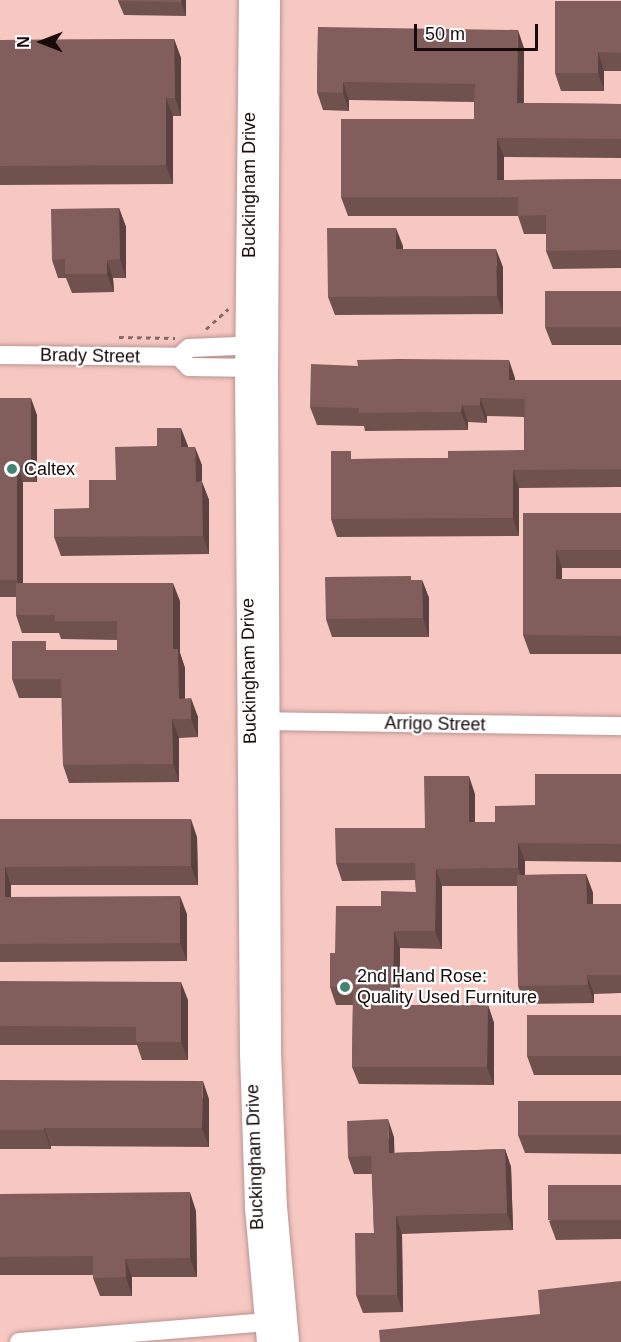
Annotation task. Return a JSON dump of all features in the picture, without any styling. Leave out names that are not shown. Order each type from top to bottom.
[{"type":"street","name":"Buckingham Drive","points":[[250,0],[248,298],[257,356]]},
{"type":"street","name":"Buckingham Drive","points":[[269,0],[257,356],[259,721],[250,1054],[256,1208],[276,1332]]},
{"type":"street","name":"Brady Street","points":[[0,355],[179,357],[189,368],[257,356]]},
{"type":"street","name":"Arrigo Street","points":[[259,721],[621,726]]},
{"type":"street","points":[[19,1342],[276,1332]]},
{"type":"path","points":[[202,332],[218,321],[236,299],[248,298]]},
{"type":"path","points":[[114,337],[182,338]]},
{"type":"shaded area","points":[[0,0],[621,0],[621,1342],[0,1342]]},
{"type":"building","points":[[181,0],[181,2],[118,1]]},
{"type":"building","points":[[555,1],[621,1],[621,53],[598,52],[598,73],[555,73]]},
{"type":"building","points":[[318,27],[518,30],[517,103],[621,104],[621,139],[497,138],[497,180],[621,179],[621,250],[546,251],[546,215],[518,216],[518,197],[341,197],[341,119],[474,119],[475,84],[343,82],[343,93],[317,92]]},
{"type":"building","points":[[174,39],[175,98],[166,98],[166,165],[0,166],[0,40]]},
{"type":"building","points":[[119,208],[120,259],[107,260],[107,274],[65,274],[65,259],[52,260],[51,209]]},
{"type":"building","points":[[327,228],[396,228],[396,249],[496,249],[497,296],[328,297]]},
{"type":"building","points":[[545,291],[621,291],[621,327],[545,327]]},
{"type":"building","points":[[357,360],[509,360],[509,380],[621,380],[621,469],[513,470],[513,518],[331,519],[331,451],[351,451],[351,459],[448,458],[448,451],[524,450],[525,399],[480,398],[480,405],[462,405],[461,412],[359,413],[359,408],[310,407],[311,364],[358,366]]},
{"type":"building","points":[[0,398],[31,398],[31,465],[17,465],[17,580],[0,580]]},
{"type":"building","points":[[157,428],[181,428],[181,447],[195,447],[196,482],[202,481],[203,536],[54,537],[54,509],[89,508],[89,480],[116,480],[115,447],[157,446]]},
{"type":"building","points":[[523,513],[621,513],[621,550],[556,550],[556,579],[621,579],[621,636],[523,635]]},
{"type":"building","points":[[411,576],[411,580],[422,580],[423,618],[326,619],[325,577]]},
{"type":"building","points":[[16,583],[173,583],[173,649],[178,649],[179,699],[191,698],[191,719],[172,719],[173,764],[63,765],[61,679],[12,679],[12,641],[46,641],[46,650],[117,650],[117,621],[55,621],[55,615],[16,615]]},
{"type":"building","points":[[535,774],[621,774],[621,844],[518,843],[518,868],[436,869],[435,931],[394,931],[393,1005],[488,1005],[487,1067],[352,1067],[353,988],[330,987],[330,953],[335,953],[336,906],[381,906],[381,891],[416,892],[415,863],[336,863],[335,828],[425,828],[424,776],[469,776],[469,822],[495,822],[495,806],[535,805]]},
{"type":"building","points":[[0,819],[191,819],[191,866],[5,867],[5,897],[180,896],[180,943],[0,944]]},
{"type":"building","points":[[586,874],[587,904],[621,904],[621,975],[587,975],[588,985],[518,986],[517,875]]},
{"type":"building","points":[[0,981],[181,982],[181,1042],[136,1042],[136,1027],[0,1026]]},
{"type":"building","points":[[527,1015],[621,1015],[621,1056],[527,1056]]},
{"type":"building","points":[[0,1080],[203,1081],[202,1128],[0,1130]]},
{"type":"building","points":[[518,1101],[621,1101],[621,1135],[518,1135]]},
{"type":"building","points":[[388,1119],[389,1153],[505,1149],[507,1213],[396,1216],[397,1295],[356,1295],[355,1233],[374,1233],[371,1156],[348,1157],[347,1121]]},
{"type":"building","points":[[548,1185],[621,1185],[621,1220],[548,1220]]},
{"type":"building","points":[[190,1192],[190,1258],[125,1259],[126,1277],[93,1278],[93,1256],[0,1257],[0,1194]]},
{"type":"building","points":[[621,1281],[621,1342],[380,1342],[379,1330],[540,1314],[538,1290]]},
{"type":"place","name":"Caltex","points":[[12,469]]},
{"type":"place","name":"2nd Hand Rose: Quality Used Furniture","points":[[345,987]]}]
